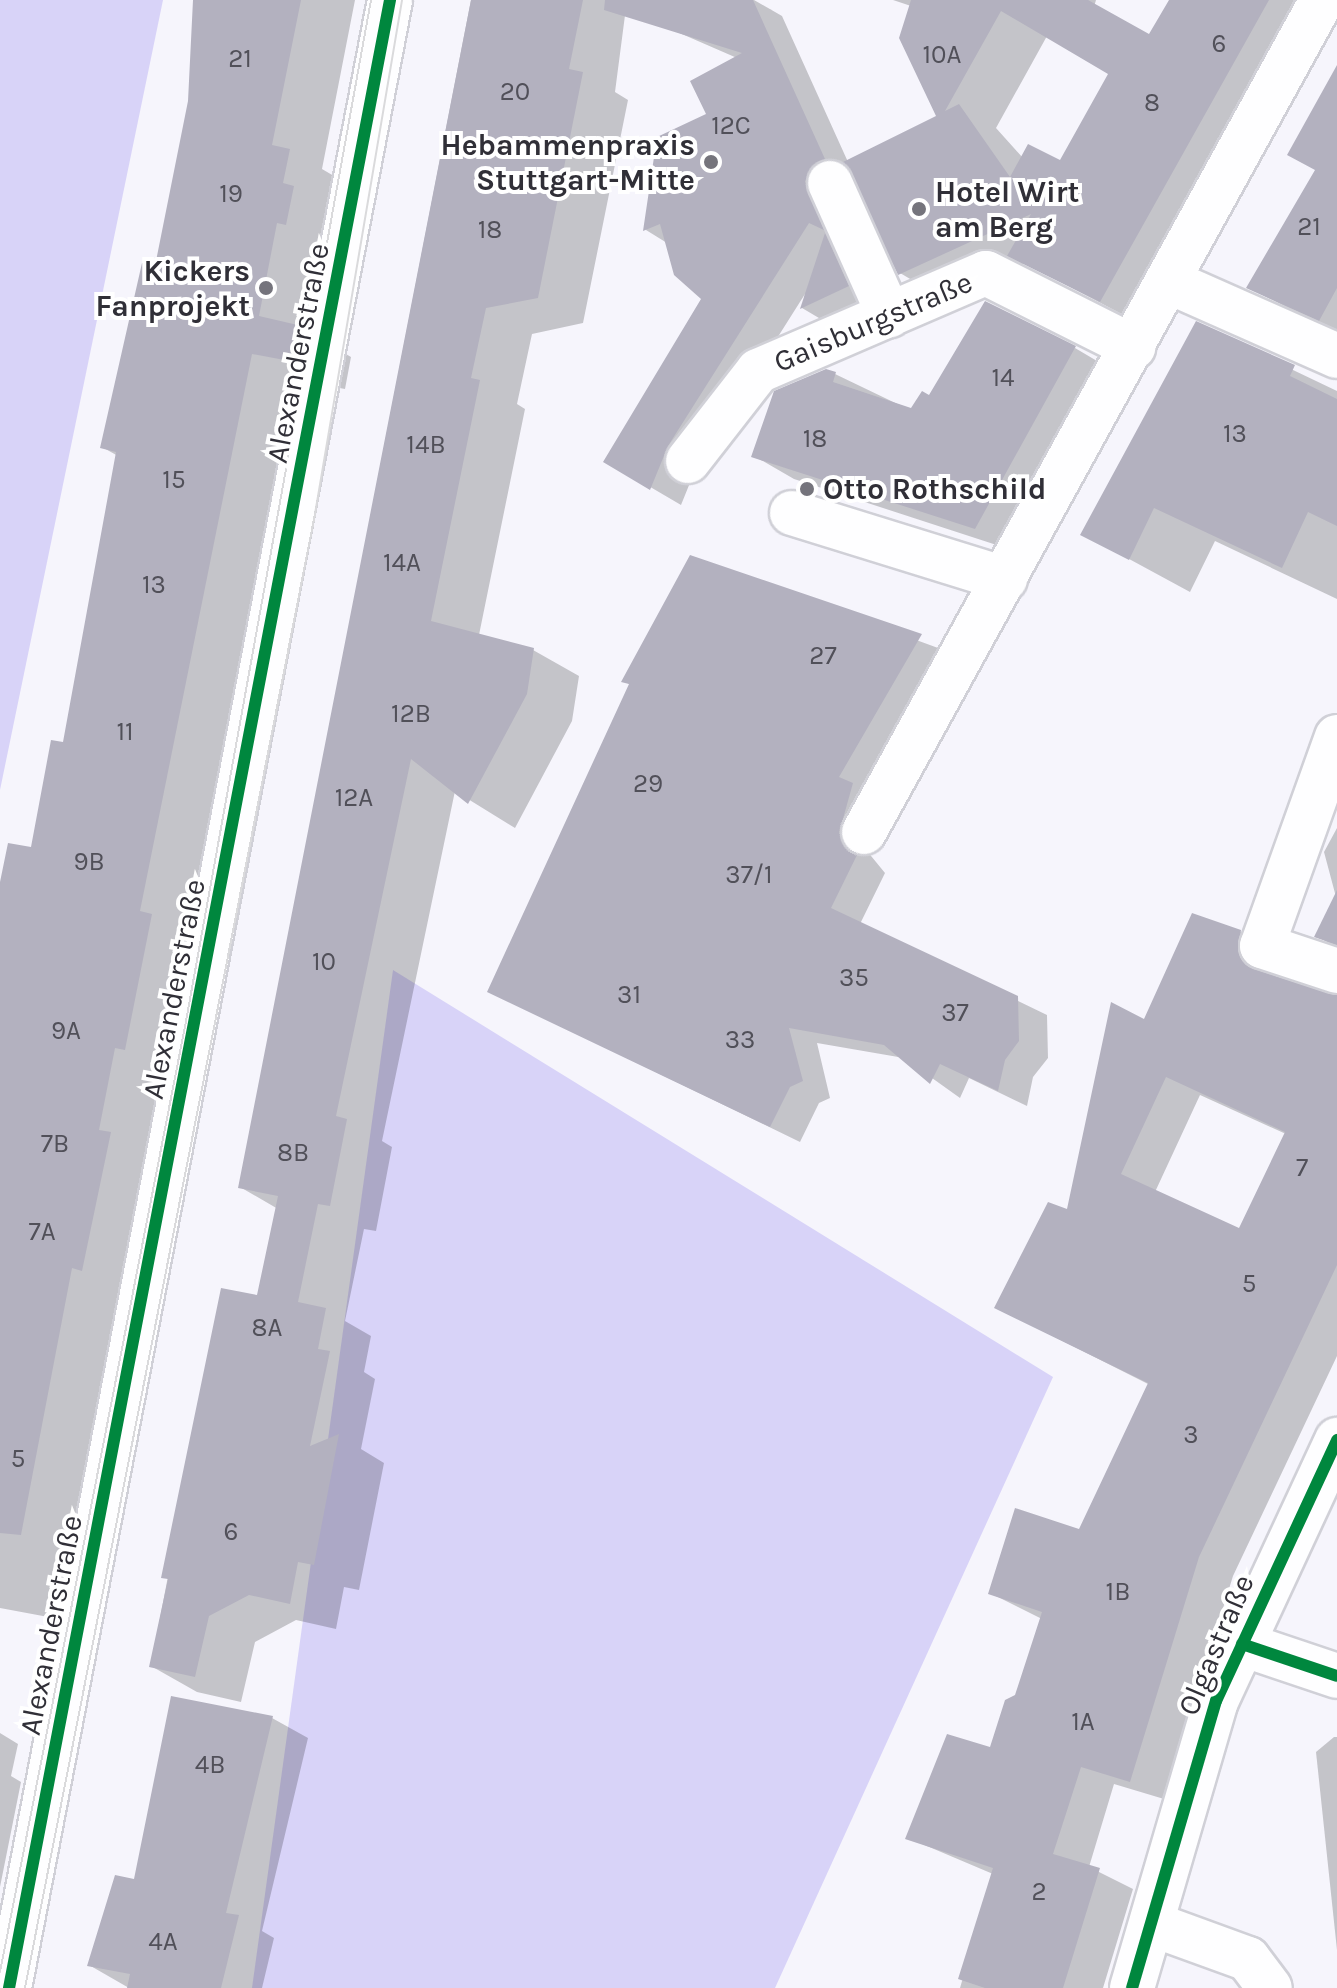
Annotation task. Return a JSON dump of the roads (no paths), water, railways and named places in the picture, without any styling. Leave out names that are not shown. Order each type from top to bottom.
[{"type":"street","name":"Alexanderstraße","points":[[9,1988],[390,0]]},
{"type":"street","points":[[864,832],[1322,0]]},
{"type":"street","points":[[830,183],[889,315]]},
{"type":"street","name":"Gaisburgstraße","points":[[688,461],[758,371],[986,273],[1133,347]]},
{"type":"street","points":[[1168,281],[1337,356]]},
{"type":"street","points":[[792,513],[1005,579]]},
{"type":"street","points":[[1337,737],[1262,946],[1337,971]]},
{"type":"street","name":"Olgastraße","points":[[1132,1988],[1216,1701],[1337,1440]]},
{"type":"street","points":[[1242,1644],[1337,1676]]},
{"type":"street","points":[[1152,1924],[1248,1959],[1270,1988]]},
{"type":"tram line","points":[[0,1972],[186,1021],[371,0]]},
{"type":"tram line","points":[[25,1988],[315,514],[402,0]]},
{"type":"place","name":"Hebammenpraxis Stuttgart-Mitte","points":[[711,162]]},
{"type":"place","name":"Hotel Wirt am Berg","points":[[919,209]]},
{"type":"place","name":"Kickers Fanprojekt","points":[[266,288]]},
{"type":"place","name":"Otto Rothschild","points":[[807,489]]}]
